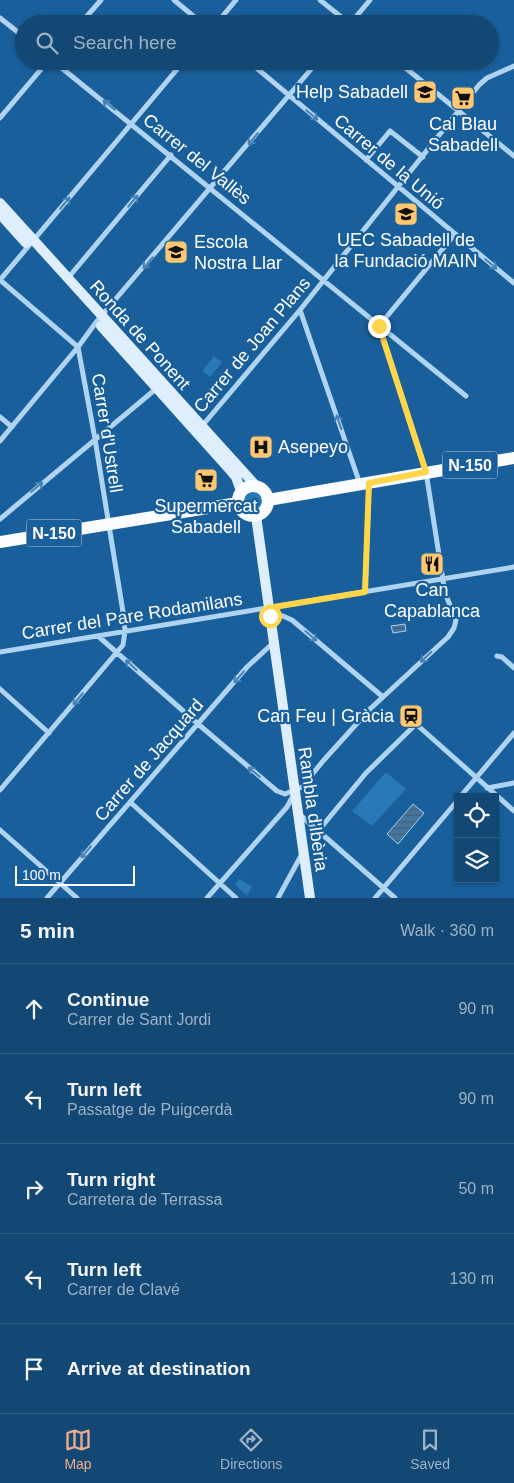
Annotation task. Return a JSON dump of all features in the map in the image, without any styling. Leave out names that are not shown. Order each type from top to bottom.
[{"type":"main road","name":"Ronda de Ponent","points":[[0,203],[32,243],[100,319],[257,487]]},
{"type":"main road","name":"Ronda de Ponent","points":[[0,214],[67,278],[157,388],[231,471],[236,477],[239,497]]},
{"type":"main road","name":"N-150","points":[[268,500],[514,458]]},
{"type":"main road","points":[[248,487],[257,487],[265,493],[268,500],[266,509],[256,516],[250,516],[243,512],[239,497],[248,487]]},
{"type":"main road","name":"N-150","points":[[0,542],[108,524],[239,497]]},
{"type":"main road","name":"Rambla d'Ibèria","points":[[256,516],[310,898]]},
{"type":"street","points":[[88,15],[101,0]]},
{"type":"street","points":[[174,0],[192,15]]},
{"type":"street","points":[[224,15],[236,0]]},
{"type":"street","points":[[320,0],[339,15]]},
{"type":"street","points":[[358,15],[370,0]]},
{"type":"street","points":[[0,18],[15,30]]},
{"type":"street","name":"Carrer de Joan Plans","points":[[202,427],[300,310],[487,78],[514,66]]},
{"type":"street","points":[[0,118],[40,70]]},
{"type":"street","name":"Carrer del Vallès","points":[[64,70],[466,396]]},
{"type":"street","points":[[78,347],[0,280],[177,70]]},
{"type":"street","name":"Carrer de la Unió","points":[[259,70],[514,283]]},
{"type":"street","points":[[0,441],[100,319],[311,70]]},
{"type":"street","points":[[408,70],[514,156]]},
{"type":"street","points":[[366,160],[390,130],[423,157]]},
{"type":"street","points":[[67,278],[171,156]]},
{"type":"street","points":[[98,636],[277,791],[285,794],[302,787],[323,761],[383,697],[448,637],[454,628],[456,620],[445,593],[426,472],[379,326],[455,234]]},
{"type":"street","points":[[300,310],[365,483],[365,592]]},
{"type":"street","name":"Carrer d'Ustrell","points":[[78,347],[96,439],[124,632]]},
{"type":"street","points":[[0,518],[157,388]]},
{"type":"street","points":[[0,417],[12,428]]},
{"type":"street","name":"Carrer del Pare Rodamilans","points":[[0,652],[124,632],[269,612],[365,592],[514,567]]},
{"type":"street","points":[[269,612],[292,620],[383,697]]},
{"type":"street","points":[[0,790],[118,652],[123,645],[124,632]]},
{"type":"street","name":"Carrer de Jacquard","points":[[47,898],[248,667],[273,642]]},
{"type":"street","points":[[497,656],[502,657],[514,668]]},
{"type":"street","points":[[0,689],[49,733]]},
{"type":"street","points":[[319,830],[366,773],[416,724],[514,811]]},
{"type":"street","points":[[463,793],[514,733]]},
{"type":"street","points":[[487,788],[514,783]]},
{"type":"street","points":[[207,898],[287,807],[295,791]]},
{"type":"street","points":[[130,802],[236,898]]},
{"type":"street","points":[[375,898],[454,804]]},
{"type":"street","points":[[298,813],[395,898]]},
{"type":"street","points":[[0,830],[77,898]]},
{"type":"street","points":[[278,898],[303,852]]},
{"type":"shaded area","points":[[214,356],[222,362],[210,377],[202,371]]},
{"type":"shaded area","points":[[253,488],[264,492],[268,503],[264,514],[253,518],[242,514],[238,503],[242,492]]},
{"type":"shaded area","points":[[405,624],[406,631],[393,633],[391,626]]},
{"type":"shaded area","points":[[386,772],[406,789],[372,826],[352,811]]},
{"type":"shaded area","points":[[413,804],[424,813],[398,844],[387,834]]},
{"type":"shaded area","points":[[239,879],[252,886],[247,896],[235,884]]},
{"type":"place","name":"Help Sabadell","points":[[425,92]]},
{"type":"place","name":"Cal Blau Sabadell","points":[[463,98]]},
{"type":"place","name":"UEC Sabadell de la Fundació MAIN","points":[[406,214]]},
{"type":"place","name":"Escola Nostra Llar","points":[[176,252]]},
{"type":"place","name":"Asepeyo","points":[[261,447]]},
{"type":"place","name":"Supermercat Sabadell","points":[[206,480]]},
{"type":"place","name":"Can Capablanca","points":[[432,564]]},
{"type":"place","name":"Can Feu | Gràcia","points":[[411,716]]},
{"type":"route","points":[[270,616],[268,608],[365,592],[369,483],[426,472],[379,326]]}]
